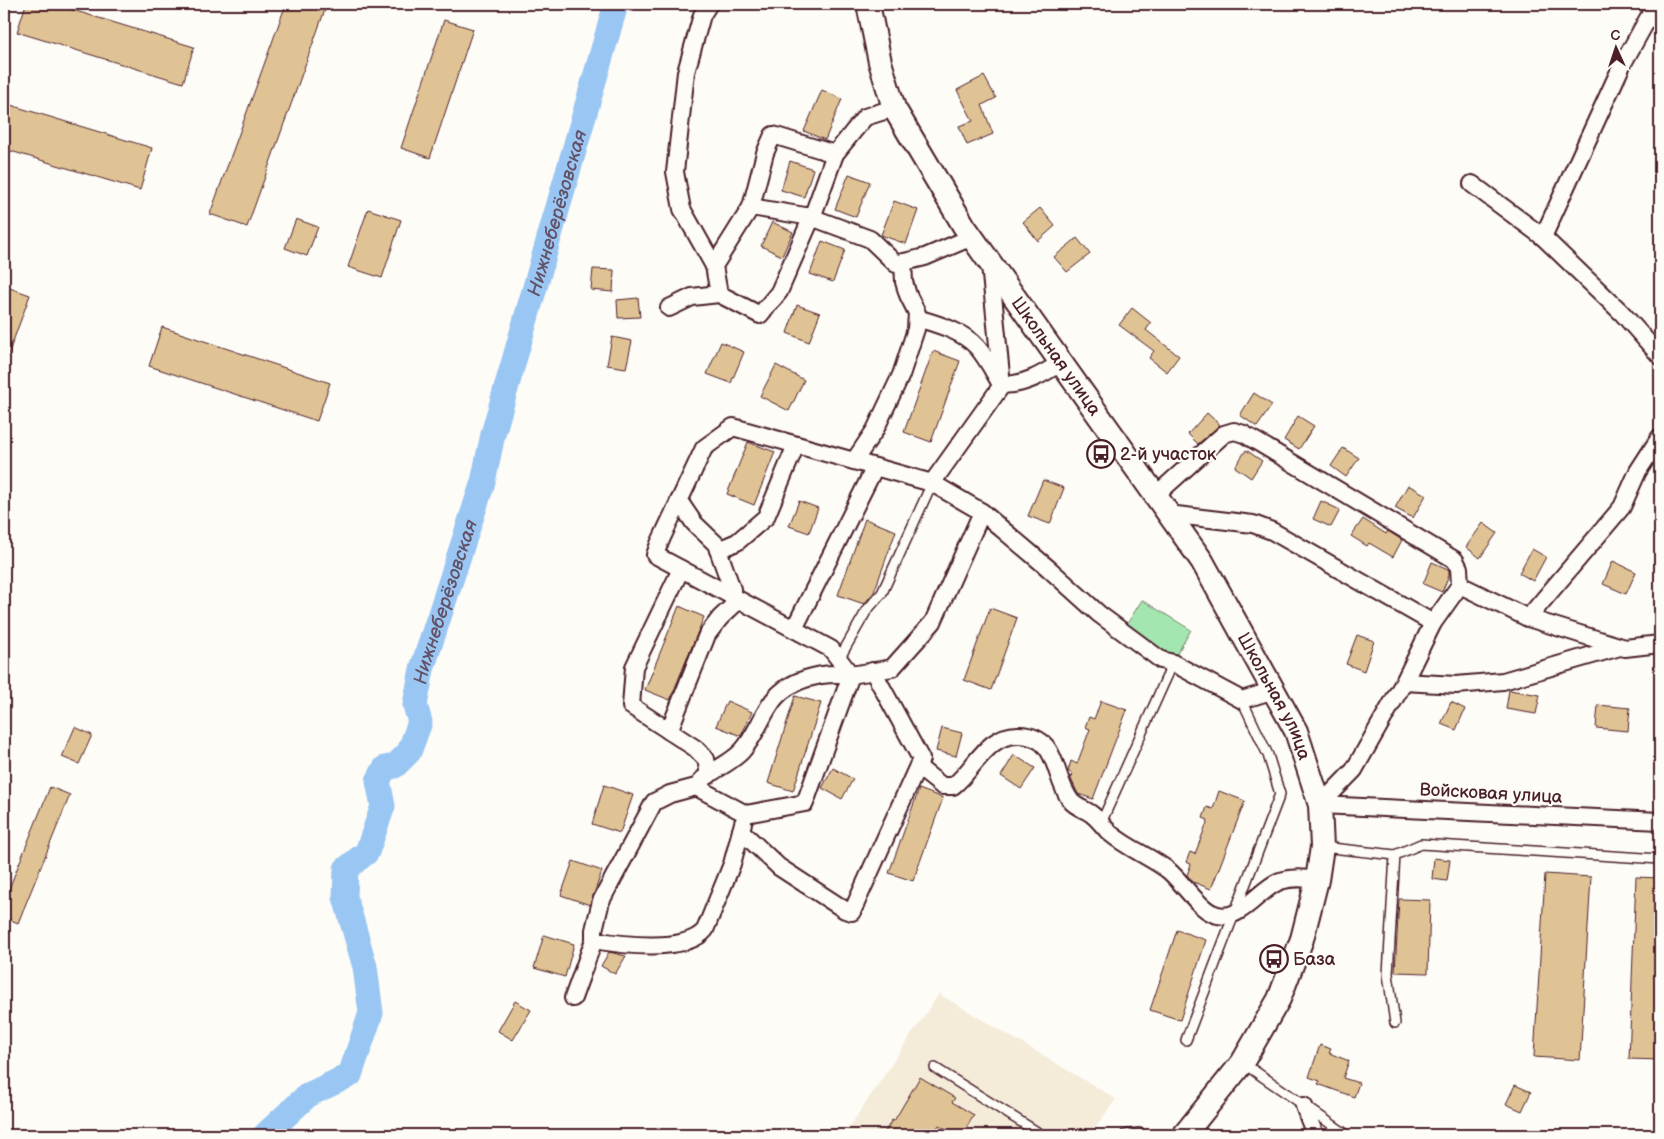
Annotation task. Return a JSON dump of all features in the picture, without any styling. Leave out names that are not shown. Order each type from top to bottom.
[{"type":"street","points":[[709,4],[702,15],[686,72],[675,172],[682,209],[714,266],[719,294]]},
{"type":"street","name":"Школьная улица","points":[[868,4],[880,62],[894,108],[990,264],[1202,561],[1296,731],[1320,805],[1322,847],[1317,880],[1302,939],[1279,999],[1242,1063],[1184,1135]]},
{"type":"street","points":[[1543,237],[1622,65],[1656,4]]},
{"type":"street","points":[[669,308],[692,298],[719,294],[760,315],[779,292],[811,218],[835,154],[865,117],[894,108]]},
{"type":"street","points":[[714,266],[751,207],[764,153],[773,135],[835,154]]},
{"type":"street","points":[[1472,184],[1543,237],[1622,313],[1660,356]]},
{"type":"street","points":[[751,207],[811,218],[870,239],[896,264],[925,257],[972,237]]},
{"type":"street","points":[[854,461],[875,430],[901,375],[916,329],[917,313],[904,282],[903,262]]},
{"type":"street","points":[[932,483],[1002,385],[990,264]]},
{"type":"street","points":[[917,318],[958,333],[976,346],[1002,385]]},
{"type":"street","points":[[1002,385],[1013,385],[1028,381],[1040,376],[1060,363]]},
{"type":"street","points":[[851,675],[831,649],[655,555],[704,448],[732,427],[932,483],[982,512],[1099,614],[1161,660],[1173,663],[1242,700],[1274,690]]},
{"type":"street","points":[[1156,495],[1224,434],[1234,431],[1244,434],[1455,560],[1459,568],[1460,585],[1433,623],[1404,682],[1354,770],[1320,805]]},
{"type":"street","points":[[1528,618],[1622,507],[1638,471],[1660,437]]},
{"type":"street","points":[[718,550],[737,542],[766,517],[796,445]]},
{"type":"street","points":[[794,629],[875,467]]},
{"type":"street","points":[[679,500],[694,523],[716,544],[736,598]]},
{"type":"street","points":[[573,998],[594,940],[594,930],[600,901],[654,802],[670,794],[696,787],[742,751],[758,728],[775,697],[785,689],[798,682],[826,674],[851,675],[892,668],[933,622],[982,512]]},
{"type":"street","points":[[1168,514],[1253,524],[1272,531],[1433,623]]},
{"type":"street","points":[[681,569],[634,667],[632,706],[702,754],[706,759],[710,775]]},
{"type":"street","points":[[1460,585],[1528,618],[1620,647],[1660,644]]},
{"type":"street","points":[[670,731],[707,635],[736,598]]},
{"type":"street","points":[[1404,682],[1456,685],[1503,681],[1620,647]]},
{"type":"street","points":[[741,831],[779,867],[831,902],[844,910],[852,912],[921,759],[873,671]]},
{"type":"street","points":[[696,787],[746,814],[805,803],[851,675]]},
{"type":"street","points":[[918,767],[942,786],[952,786],[964,775],[986,748],[996,740],[1018,735],[1042,741],[1048,748],[1072,801],[1092,813],[1112,834],[1168,870],[1210,913],[1219,916],[1235,913],[1278,882],[1300,878],[1317,880]]},
{"type":"street","name":"Войсковая улица","points":[[1320,805],[1660,821]]},
{"type":"street","points":[[594,940],[639,947],[688,942],[700,937],[706,930],[732,864],[746,814]]},
{"type":"street","points":[[1304,1106],[1315,1135]]},
{"type":"lane","points":[[839,659],[867,610],[882,593],[932,483]]},
{"type":"lane","points":[[1101,823],[1173,663]]},
{"type":"lane","points":[[1186,1040],[1280,794],[1268,755],[1242,700]]},
{"type":"lane","points":[[1322,847],[1395,855],[1421,844],[1660,859]]},
{"type":"lane","points":[[1395,855],[1388,974],[1396,1023]]},
{"type":"lane","points":[[1242,1063],[1347,1135]]},
{"type":"lane","points":[[935,1068],[1042,1135]]},
{"type":"lane","points":[[1124,1135],[1139,1133],[1143,1135]]},
{"type":"shaded area","points":[[939,994],[1116,1099],[1090,1135],[844,1135]]},
{"type":"green space","points":[[1142,600],[1191,630],[1175,657],[1125,627]]},
{"type":"building","points":[[26,4],[53,4],[194,47],[183,83],[17,32]]},
{"type":"building","points":[[286,4],[327,4],[247,227],[210,214]]},
{"type":"building","points":[[444,20],[473,29],[430,158],[401,148]]},
{"type":"building","points":[[984,76],[996,98],[982,105],[993,134],[967,145],[959,126],[973,121],[957,90]]},
{"type":"building","points":[[822,90],[842,99],[825,140],[804,131]]},
{"type":"building","points":[[4,103],[152,148],[140,190],[4,149]]},
{"type":"building","points":[[790,161],[813,169],[804,197],[781,190]]},
{"type":"building","points":[[849,174],[870,182],[856,217],[835,209]]},
{"type":"building","points":[[894,201],[918,210],[906,244],[881,235]]},
{"type":"building","points":[[1040,208],[1055,226],[1038,241],[1023,222]]},
{"type":"building","points":[[368,209],[401,220],[382,278],[348,267]]},
{"type":"building","points":[[296,219],[318,227],[307,256],[285,248]]},
{"type":"building","points":[[772,222],[793,232],[782,256],[761,246]]},
{"type":"building","points":[[1077,238],[1090,254],[1067,272],[1054,257]]},
{"type":"building","points":[[822,241],[845,250],[833,282],[810,274]]},
{"type":"building","points":[[593,269],[614,270],[613,292],[591,290]]},
{"type":"building","points":[[4,286],[30,295],[5,363],[4,362]]},
{"type":"building","points":[[638,298],[640,317],[618,318],[617,300]]},
{"type":"building","points":[[797,305],[820,313],[809,342],[787,333]]},
{"type":"building","points":[[1132,308],[1151,323],[1146,330],[1179,356],[1167,372],[1149,358],[1154,351],[1119,325]]},
{"type":"building","points":[[162,327],[330,383],[317,421],[149,366]]},
{"type":"building","points":[[612,337],[632,341],[626,368],[607,365]]},
{"type":"building","points":[[721,342],[744,352],[731,383],[707,374]]},
{"type":"building","points":[[933,351],[960,361],[931,442],[904,432]]},
{"type":"building","points":[[776,365],[804,380],[789,411],[760,396]]},
{"type":"building","points":[[1254,393],[1272,405],[1257,427],[1240,415]]},
{"type":"building","points":[[1207,413],[1220,425],[1198,444],[1188,434]]},
{"type":"building","points":[[1298,416],[1314,426],[1299,449],[1284,440]]},
{"type":"building","points":[[748,442],[775,452],[754,505],[727,494]]},
{"type":"building","points":[[1343,448],[1359,458],[1346,477],[1331,466]]},
{"type":"building","points":[[1246,450],[1262,461],[1251,478],[1235,467]]},
{"type":"building","points":[[1043,480],[1064,488],[1050,524],[1028,516]]},
{"type":"building","points":[[1408,485],[1426,495],[1413,518],[1395,508]]},
{"type":"building","points":[[799,501],[818,508],[809,533],[789,526]]},
{"type":"building","points":[[1321,501],[1340,510],[1331,527],[1313,519]]},
{"type":"building","points":[[865,519],[896,531],[874,592],[864,604],[838,595]]},
{"type":"building","points":[[1363,519],[1386,534],[1388,531],[1402,540],[1393,557],[1369,543],[1367,546],[1351,536]]},
{"type":"building","points":[[1483,523],[1497,533],[1480,558],[1466,547]]},
{"type":"building","points":[[1532,549],[1546,557],[1533,581],[1519,573]]},
{"type":"building","points":[[1613,561],[1636,572],[1626,594],[1603,584]]},
{"type":"building","points":[[1432,562],[1449,571],[1442,592],[1423,584]]},
{"type":"building","points":[[679,606],[704,617],[670,700],[645,690]]},
{"type":"building","points":[[990,608],[1017,618],[991,690],[964,680]]},
{"type":"building","points":[[1357,635],[1374,641],[1364,671],[1346,664]]},
{"type":"building","points":[[1509,690],[1540,695],[1536,714],[1506,709]]},
{"type":"building","points":[[795,696],[821,703],[793,791],[768,783]]},
{"type":"building","points":[[727,701],[752,712],[741,736],[716,726]]},
{"type":"building","points":[[1101,701],[1127,710],[1093,799],[1078,794],[1071,779],[1072,774],[1068,771],[1071,761],[1077,764],[1090,729],[1085,727],[1089,717],[1094,719]]},
{"type":"building","points":[[1451,702],[1465,709],[1456,730],[1441,724]]},
{"type":"building","points":[[1598,705],[1630,708],[1628,731],[1596,728]]},
{"type":"building","points":[[75,727],[92,735],[79,764],[62,757]]},
{"type":"building","points":[[942,728],[962,733],[956,756],[936,751]]},
{"type":"building","points":[[1014,755],[1035,768],[1021,789],[1001,776]]},
{"type":"building","points":[[833,768],[853,779],[842,799],[822,788]]},
{"type":"building","points":[[604,785],[633,795],[620,833],[592,824]]},
{"type":"building","points":[[50,787],[70,795],[18,923],[4,917],[4,901]]},
{"type":"building","points":[[919,789],[943,798],[913,881],[889,873]]},
{"type":"building","points":[[1219,791],[1245,801],[1211,889],[1193,882],[1187,875],[1191,864],[1186,862],[1190,852],[1195,854],[1208,820],[1203,818],[1207,807],[1213,809]]},
{"type":"building","points":[[1434,858],[1450,860],[1447,881],[1432,879]]},
{"type":"building","points":[[573,861],[602,871],[590,905],[561,895]]},
{"type":"building","points":[[1545,874],[1591,877],[1580,1060],[1534,1057]]},
{"type":"building","points":[[1636,877],[1660,878],[1660,1060],[1629,1059]]},
{"type":"building","points":[[1399,899],[1430,900],[1428,973],[1395,972]]},
{"type":"building","points":[[1177,930],[1206,940],[1180,1020],[1150,1010]]},
{"type":"building","points":[[544,935],[574,944],[565,977],[534,968]]},
{"type":"building","points":[[609,952],[626,956],[615,974],[601,966]]},
{"type":"building","points":[[515,1001],[531,1010],[513,1040],[498,1031]]},
{"type":"building","points":[[1320,1045],[1331,1049],[1329,1053],[1349,1061],[1343,1078],[1359,1083],[1354,1097],[1318,1084],[1320,1081],[1309,1077]]},
{"type":"building","points":[[920,1077],[955,1098],[952,1102],[974,1115],[962,1135],[956,1135],[939,1125],[933,1135],[883,1135],[892,1120],[894,1121]]},
{"type":"building","points":[[1515,1085],[1531,1092],[1522,1111],[1506,1104]]},
{"type":"waterway","name":"Нижнеберёзовская","points":[[265,1135],[308,1095],[350,1075],[371,1013],[365,967],[345,897],[346,869],[367,852],[383,806],[378,781],[385,768],[395,766],[409,752],[420,722],[415,705],[422,669],[483,482],[493,434],[616,4]]},
{"type":"place","name":"2-й участок","points":[[1101,454]]},
{"type":"place","name":"База","points":[[1274,959]]}]
